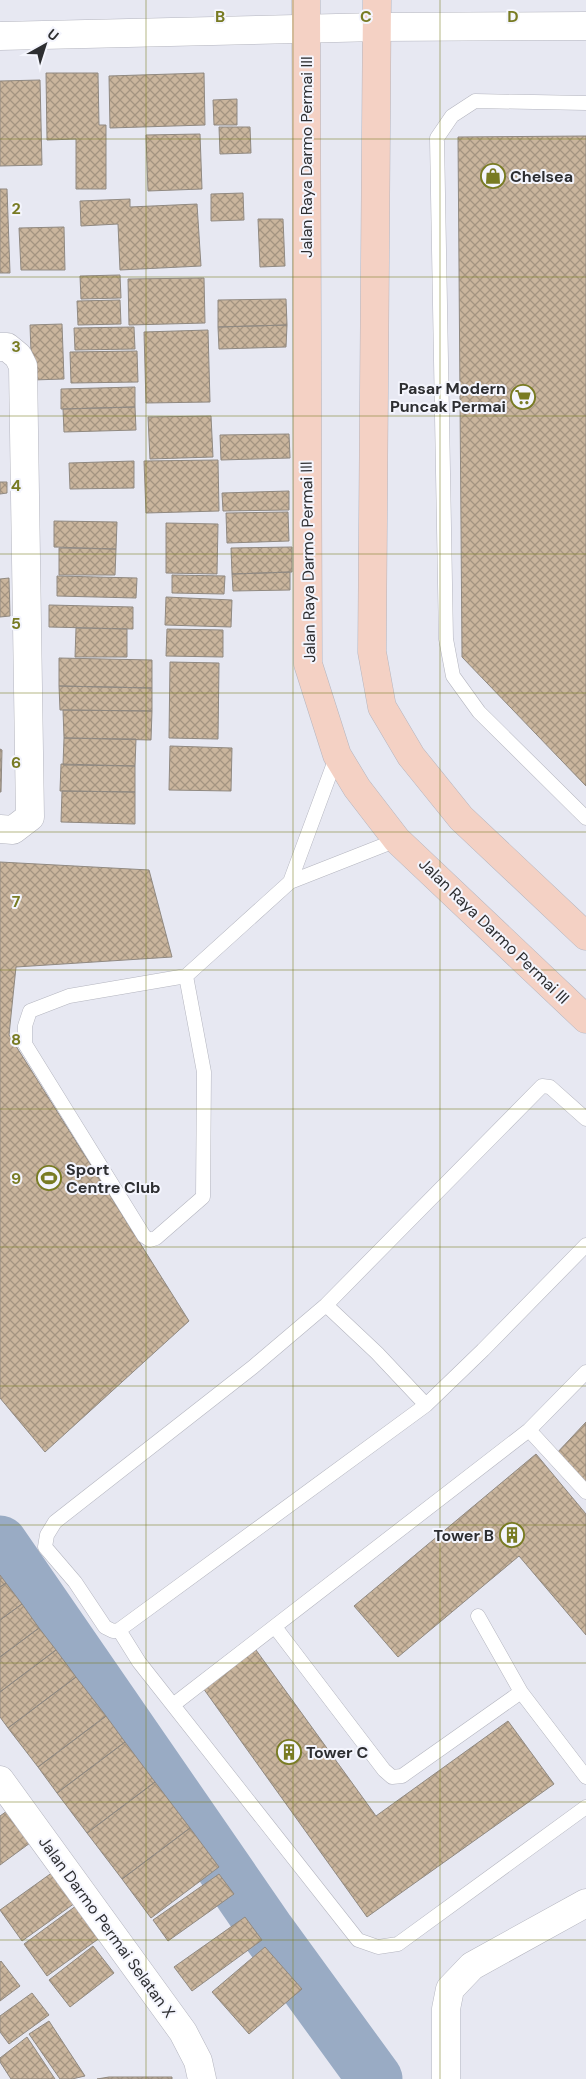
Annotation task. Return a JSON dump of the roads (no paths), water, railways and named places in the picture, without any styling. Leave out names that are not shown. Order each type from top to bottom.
[{"type":"main road","name":"Jalan Raya Darmo Permai III","points":[[306,0],[308,664],[336,755],[356,788],[397,840],[586,1019]]},
{"type":"main road","points":[[377,0],[372,652],[382,708],[411,756],[461,818],[586,936]]},
{"type":"street","points":[[0,36],[378,27],[586,26]]},
{"type":"street","points":[[0,347],[7,347],[18,356],[23,366],[30,816],[13,830],[0,829]]},
{"type":"street","name":"Jalan Darmo Permai Selatan X","points":[[0,1780],[184,2032],[198,2061],[202,2079]]},
{"type":"street","points":[[446,2079],[446,2009],[450,1989],[472,1966],[586,1903]]},
{"type":"lane","points":[[586,103],[476,101],[452,116],[437,138],[446,639],[453,676],[479,712],[586,818]]},
{"type":"lane","points":[[290,882],[336,755]]},
{"type":"lane","points":[[186,976],[204,1072],[203,1197],[156,1238],[150,1240],[144,1236],[26,1044],[25,1026],[30,1011],[69,996],[186,976],[290,882],[397,840]]},
{"type":"lane","points":[[586,1119],[550,1087],[542,1086],[326,1305],[253,1367],[54,1522],[47,1535],[45,1546],[75,1582],[105,1627],[112,1631],[119,1630],[426,1405],[586,1245]]},
{"type":"lane","points":[[326,1305],[377,1353],[426,1405]]},
{"type":"lane","points":[[173,1705],[528,1430],[586,1372]]},
{"type":"lane","points":[[528,1430],[586,1492]]},
{"type":"lane","points":[[478,1616],[521,1692],[586,1777]]},
{"type":"lane","points":[[275,1626],[384,1770],[392,1777],[402,1776],[521,1692]]},
{"type":"lane","points":[[119,1630],[139,1662],[358,1940],[378,1947],[398,1944],[586,1807]]},
{"type":"waterway","points":[[0,1543],[268,1932],[375,2079]]},
{"type":"place","name":"Chelsea","points":[[493,176]]},
{"type":"place","name":"Pasar Modern Puncak Permai","points":[[523,397]]},
{"type":"place","name":"Sport Centre Club","points":[[49,1178]]},
{"type":"place","name":"Tower B","points":[[512,1535]]},
{"type":"place","name":"Tower C","points":[[289,1752]]}]
